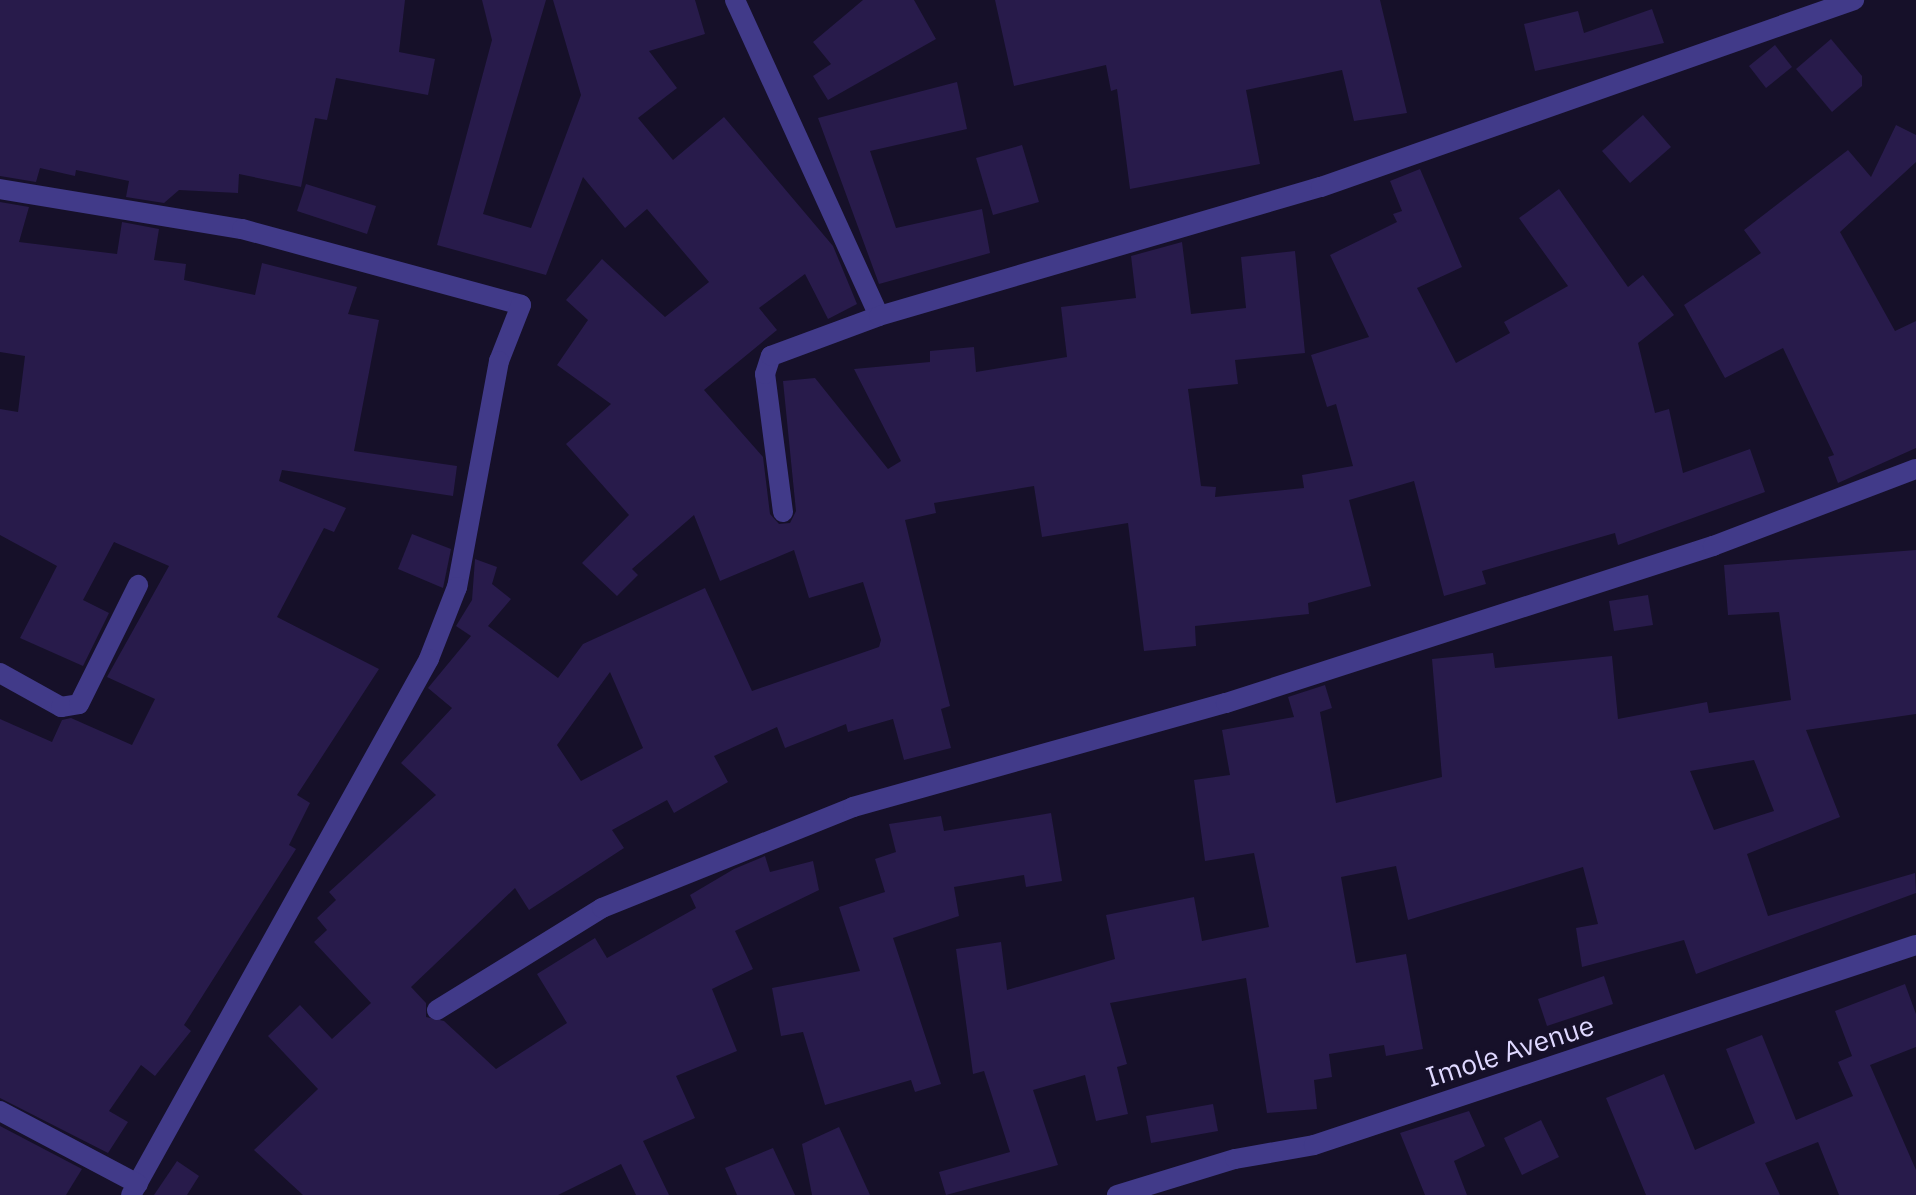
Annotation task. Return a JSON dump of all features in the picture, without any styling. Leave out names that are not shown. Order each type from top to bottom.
[{"type":"street","points":[[735,0],[879,316]]},
{"type":"street","points":[[783,512],[765,366],[771,356],[879,316],[1321,187],[1854,0]]},
{"type":"street","points":[[0,189],[242,229],[521,305],[499,361],[457,587],[429,659],[134,1190],[0,1111]]},
{"type":"street","points":[[437,1010],[602,908],[853,807],[1242,699],[1713,546],[1916,469]]},
{"type":"street","points":[[0,673],[61,707],[79,704],[138,585]]},
{"type":"street","name":"Imole Avenue","points":[[1117,1195],[1235,1159],[1314,1145],[1916,945]]},
{"type":"building","points":[[0,0],[405,0],[399,52],[435,59],[428,95],[336,78],[327,120],[315,118],[301,187],[239,174],[238,193],[179,190],[164,203],[126,197],[129,181],[76,170],[75,176],[40,168],[36,182],[0,176]]},
{"type":"building","points":[[482,0],[546,0],[483,214],[531,228],[581,95],[553,0],[695,0],[705,34],[649,51],[677,88],[638,118],[673,160],[724,117],[833,246],[857,304],[828,319],[805,274],[759,308],[777,330],[704,390],[763,457],[770,514],[779,524],[790,523],[796,511],[783,381],[815,378],[888,469],[901,461],[854,369],[930,362],[930,351],[974,347],[976,372],[1067,357],[1061,307],[1136,298],[1131,256],[1182,242],[1191,314],[1246,308],[1241,257],[1295,251],[1305,353],[1235,360],[1238,384],[1188,389],[1201,486],[1216,487],[1215,497],[1304,488],[1302,475],[1353,466],[1336,404],[1327,407],[1311,355],[1369,337],[1330,255],[1397,222],[1393,214],[1402,211],[1390,181],[1420,169],[1462,267],[1417,288],[1456,363],[1510,333],[1504,322],[1568,286],[1519,218],[1559,189],[1628,287],[1643,275],[1674,315],[1638,343],[1655,413],[1669,409],[1683,473],[1750,449],[1765,492],[1618,545],[1615,533],[1482,571],[1486,584],[1444,596],[1414,481],[1349,500],[1371,586],[1308,603],[1309,614],[1195,626],[1196,646],[1144,651],[1128,523],[1042,537],[1034,486],[934,503],[936,513],[905,520],[950,706],[941,709],[951,748],[904,760],[893,719],[848,732],[846,724],[785,748],[777,727],[714,756],[728,782],[674,813],[667,800],[612,830],[624,848],[529,910],[515,888],[411,987],[426,1003],[426,1017],[444,1021],[496,1069],[567,1023],[537,974],[595,938],[607,958],[696,908],[690,895],[734,869],[765,856],[770,872],[813,861],[819,890],[735,931],[753,969],[712,989],[737,1051],[676,1076],[695,1118],[643,1141],[669,1195],[636,1195],[621,1164],[558,1195],[303,1195],[254,1150],[318,1089],[268,1036],[300,1005],[332,1039],[371,1003],[314,942],[327,930],[317,918],[336,900],[329,892],[436,795],[401,763],[452,708],[428,688],[471,636],[456,626],[472,600],[475,559],[497,567],[492,584],[511,599],[488,626],[558,678],[583,644],[705,588],[752,691],[879,647],[881,640],[863,582],[809,598],[794,550],[720,581],[694,515],[632,569],[638,575],[617,596],[582,563],[629,515],[566,444],[611,404],[557,365],[588,320],[566,300],[602,259],[665,317],[709,282],[647,209],[625,228],[583,177],[546,275],[437,245],[492,40]],"holes":[[[610,672],[643,748],[581,781],[557,745]]]},
{"type":"building","points":[[863,0],[914,0],[936,39],[828,100],[813,76],[831,64],[813,42]]},
{"type":"building","points":[[995,0],[1380,0],[1407,113],[1354,121],[1342,70],[1246,90],[1260,164],[1130,189],[1117,89],[1111,91],[1106,65],[1014,86]]},
{"type":"building","points":[[1652,9],[1664,43],[1535,71],[1524,24],[1578,11],[1584,33]]},
{"type":"building","points":[[1831,39],[1862,76],[1862,86],[1832,112],[1796,69]]},
{"type":"building","points":[[1775,45],[1792,67],[1766,88],[1749,66]]},
{"type":"building","points":[[957,82],[967,129],[870,151],[896,228],[982,209],[990,253],[879,284],[818,118]]},
{"type":"building","points":[[1643,115],[1671,147],[1630,183],[1602,151]]},
{"type":"building","points":[[1896,125],[1916,135],[1916,162],[1840,232],[1895,331],[1916,321],[1916,448],[1838,483],[1828,457],[1834,455],[1783,348],[1725,378],[1684,305],[1761,253],[1744,230],[1848,150],[1871,177]]},
{"type":"building","points":[[1022,145],[1039,202],[993,215],[976,158]]},
{"type":"building","points":[[306,184],[376,206],[367,234],[297,211]]},
{"type":"building","points":[[0,202],[29,207],[19,242],[117,254],[122,222],[159,229],[154,260],[186,264],[184,280],[255,295],[262,263],[357,287],[348,314],[379,320],[354,451],[457,466],[453,496],[282,470],[279,481],[346,508],[334,532],[324,528],[277,617],[379,669],[297,795],[310,803],[289,845],[296,849],[184,1025],[191,1031],[155,1076],[141,1065],[109,1111],[128,1122],[108,1153],[0,1098],[0,719],[52,742],[62,720],[71,718],[132,745],[155,699],[107,677],[169,566],[114,542],[83,600],[109,613],[83,666],[20,638],[57,566],[0,535],[0,409],[18,412],[25,356],[0,352]]},
{"type":"building","points":[[412,534],[451,549],[443,588],[398,569]]},
{"type":"building","points":[[1916,550],[1916,714],[1806,730],[1840,817],[1747,854],[1768,916],[1915,873],[1916,893],[1696,974],[1684,940],[1582,967],[1576,928],[1598,924],[1583,867],[1408,920],[1396,866],[1341,877],[1356,963],[1406,954],[1423,1049],[1386,1056],[1384,1045],[1329,1054],[1332,1077],[1314,1080],[1317,1109],[1267,1113],[1246,978],[1110,1003],[1127,1064],[1117,1067],[1128,1114],[1096,1121],[1085,1075],[1033,1090],[1058,1165],[946,1195],[939,1172],[1010,1152],[984,1071],[973,1074],[956,949],[1001,942],[1007,990],[1115,959],[1106,915],[1194,897],[1202,941],[1269,927],[1254,853],[1205,861],[1194,780],[1230,775],[1222,730],[1294,717],[1288,697],[1325,685],[1332,708],[1320,712],[1336,803],[1442,777],[1432,659],[1493,653],[1495,668],[1612,656],[1618,719],[1707,702],[1709,713],[1791,700],[1779,612],[1728,615],[1724,565]],"holes":[[[1754,760],[1774,811],[1714,830],[1690,771]]]},
{"type":"building","points":[[1648,595],[1653,625],[1614,631],[1609,601]]},
{"type":"building","points":[[1051,813],[1062,881],[1026,887],[1024,875],[954,887],[959,916],[893,938],[941,1084],[915,1092],[911,1080],[825,1105],[803,1032],[781,1036],[772,988],[860,971],[839,907],[885,892],[875,859],[896,852],[889,824],[941,816],[944,831]]},
{"type":"building","points":[[1604,976],[1613,1004],[1547,1026],[1538,999]]},
{"type":"building","points":[[1905,984],[1916,1014],[1916,1047],[1870,1065],[1916,1170],[1916,1195],[1839,1195],[1818,1142],[1765,1163],[1780,1195],[1646,1195],[1606,1098],[1664,1074],[1695,1150],[1755,1123],[1726,1049],[1762,1035],[1796,1120],[1853,1096],[1838,1062],[1852,1056],[1835,1011]]},
{"type":"building","points":[[1213,1104],[1218,1131],[1151,1143],[1146,1116]]},
{"type":"building","points":[[1469,1111],[1485,1146],[1454,1161],[1467,1195],[1425,1195],[1400,1133]]},
{"type":"building","points":[[1541,1120],[1559,1157],[1522,1175],[1504,1138]]},
{"type":"building","points":[[0,1126],[82,1169],[66,1195],[0,1195]]},
{"type":"building","points":[[839,1127],[870,1195],[812,1195],[802,1144]]},
{"type":"building","points":[[773,1148],[795,1195],[737,1195],[725,1168]]},
{"type":"building","points":[[177,1161],[199,1176],[187,1195],[154,1195]]}]
